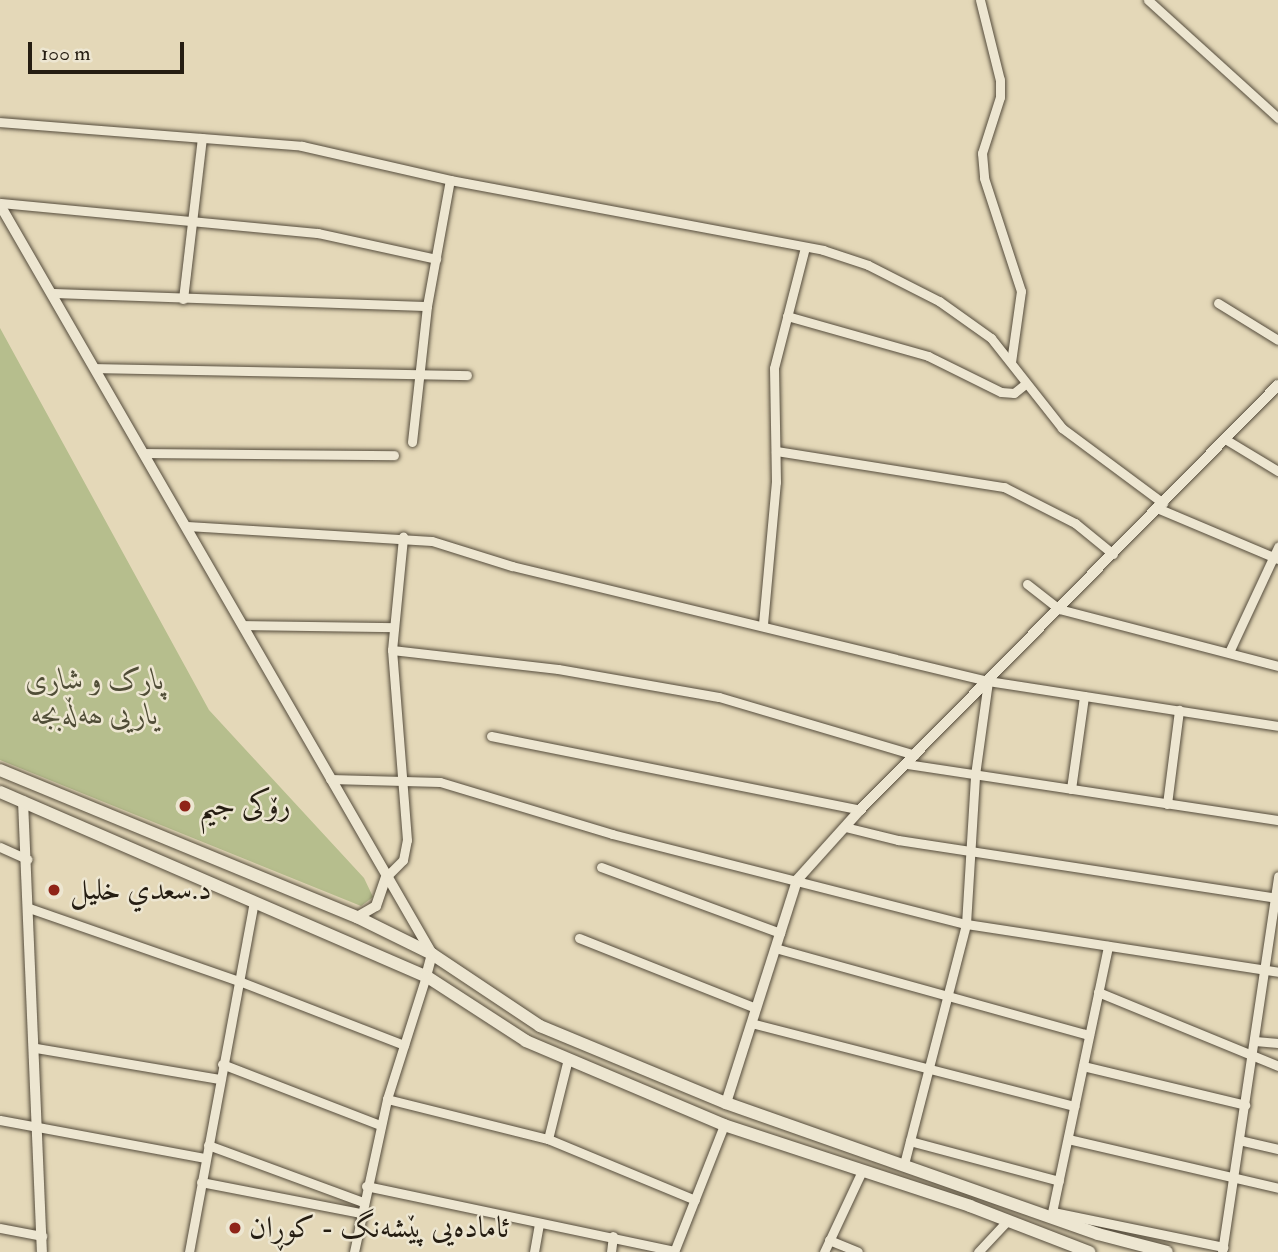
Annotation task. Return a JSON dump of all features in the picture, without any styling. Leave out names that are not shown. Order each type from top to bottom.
[{"type":"main road","points":[[0,769],[357,917],[432,954],[540,1026],[726,1103],[1167,1252]]},
{"type":"main road","points":[[23,801],[29,781]]},
{"type":"main road","points":[[0,792],[426,976],[526,1041],[568,1059],[724,1125],[1007,1221],[1083,1251]]},
{"type":"main road","points":[[842,1166],[848,1146]]},
{"type":"street","points":[[980,0],[1000,80],[1000,97],[982,153],[984,178],[1021,291],[1011,363]]},
{"type":"street","points":[[1148,0],[1278,118]]},
{"type":"street","points":[[0,122],[302,146],[450,180],[805,247],[868,265],[929,295],[991,338],[1024,384],[1062,428],[1160,505],[1275,558]]},
{"type":"street","points":[[183,299],[202,138]]},
{"type":"street","points":[[412,442],[427,306],[450,180]]},
{"type":"street","points":[[0,204],[192,219],[318,233],[436,259]]},
{"type":"street","points":[[0,204],[432,954],[380,1125],[354,1252]]},
{"type":"street","points":[[763,624],[776,451],[774,368],[805,247]]},
{"type":"street","points":[[51,293],[427,306]]},
{"type":"street","points":[[1218,303],[1278,340]]},
{"type":"street","points":[[787,316],[928,356],[1001,392],[1014,393],[1024,384]]},
{"type":"street","points":[[94,368],[467,375]]},
{"type":"street","points":[[726,1103],[797,880],[860,810],[1278,385]]},
{"type":"street","points":[[1225,439],[1278,471]]},
{"type":"street","points":[[776,451],[1004,487],[1075,523],[1113,554]]},
{"type":"street","points":[[144,453],[394,455]]},
{"type":"street","points":[[187,526],[403,537],[988,681],[1278,726]]},
{"type":"street","points":[[357,917],[376,906],[386,877],[403,860],[407,840],[405,781],[392,650],[403,537]]},
{"type":"street","points":[[1230,650],[1278,547]]},
{"type":"street","points":[[1027,584],[1059,609],[1230,650],[1278,666]]},
{"type":"street","points":[[242,625],[394,627]]},
{"type":"street","points":[[392,650],[558,669],[719,697],[911,760],[975,775],[1278,820]]},
{"type":"street","points":[[904,1164],[966,924],[975,775],[988,681]]},
{"type":"street","points":[[1071,789],[1084,696]]},
{"type":"street","points":[[1167,804],[1179,710]]},
{"type":"street","points":[[491,736],[860,810]]},
{"type":"street","points":[[330,779],[440,782],[612,834],[966,924],[1278,972]]},
{"type":"street","points":[[23,801],[36,1048],[42,1252]]},
{"type":"street","points":[[845,827],[970,851],[1276,898]]},
{"type":"street","points":[[0,847],[27,859]]},
{"type":"street","points":[[601,867],[780,933]]},
{"type":"street","points":[[1108,946],[1052,1214],[1223,1250],[1255,1041],[1267,933],[1276,898],[1278,876]]},
{"type":"street","points":[[189,1252],[254,901]]},
{"type":"street","points":[[29,908],[239,981],[404,1045]]},
{"type":"street","points":[[1267,933],[1278,934]]},
{"type":"street","points":[[579,938],[756,1008]]},
{"type":"street","points":[[775,948],[946,999],[1089,1035]]},
{"type":"street","points":[[1098,992],[1253,1053],[1278,1066]]},
{"type":"street","points":[[751,1023],[1075,1106]]},
{"type":"street","points":[[1255,1041],[1278,1042]]},
{"type":"street","points":[[36,1048],[219,1079]]},
{"type":"street","points":[[548,1139],[568,1059]]},
{"type":"street","points":[[222,1064],[380,1125]]},
{"type":"street","points":[[1083,1066],[1245,1105]]},
{"type":"street","points":[[387,1099],[548,1139],[695,1200]]},
{"type":"street","points":[[0,1120],[206,1158]]},
{"type":"street","points":[[366,1186],[613,1236],[674,1252],[724,1125]]},
{"type":"street","points":[[1068,1139],[1278,1188]]},
{"type":"street","points":[[1239,1140],[1278,1149]]},
{"type":"street","points":[[910,1142],[1059,1181]]},
{"type":"street","points":[[208,1145],[363,1202]]},
{"type":"street","points":[[824,1252],[862,1171]]},
{"type":"street","points":[[201,1182],[361,1213]]},
{"type":"street","points":[[978,1252],[1007,1221]]},
{"type":"street","points":[[534,1252],[539,1223]]},
{"type":"street","points":[[0,1228],[42,1236]]},
{"type":"street","points":[[611,1252],[613,1236]]},
{"type":"street","points":[[829,1240],[858,1252]]},
{"type":"green space","name":"پارک و شاری یاریی ھەڵەبجە","points":[[0,328],[209,710],[364,878],[373,897],[361,906],[0,760]]},
{"type":"place","name":"رۆکی جیم","points":[[185,806]]},
{"type":"place","name":"د.سعدي خليل","points":[[54,890]]},
{"type":"place","name":"ئامادەیی پێشەنگ - کوڕان","points":[[235,1228]]}]
